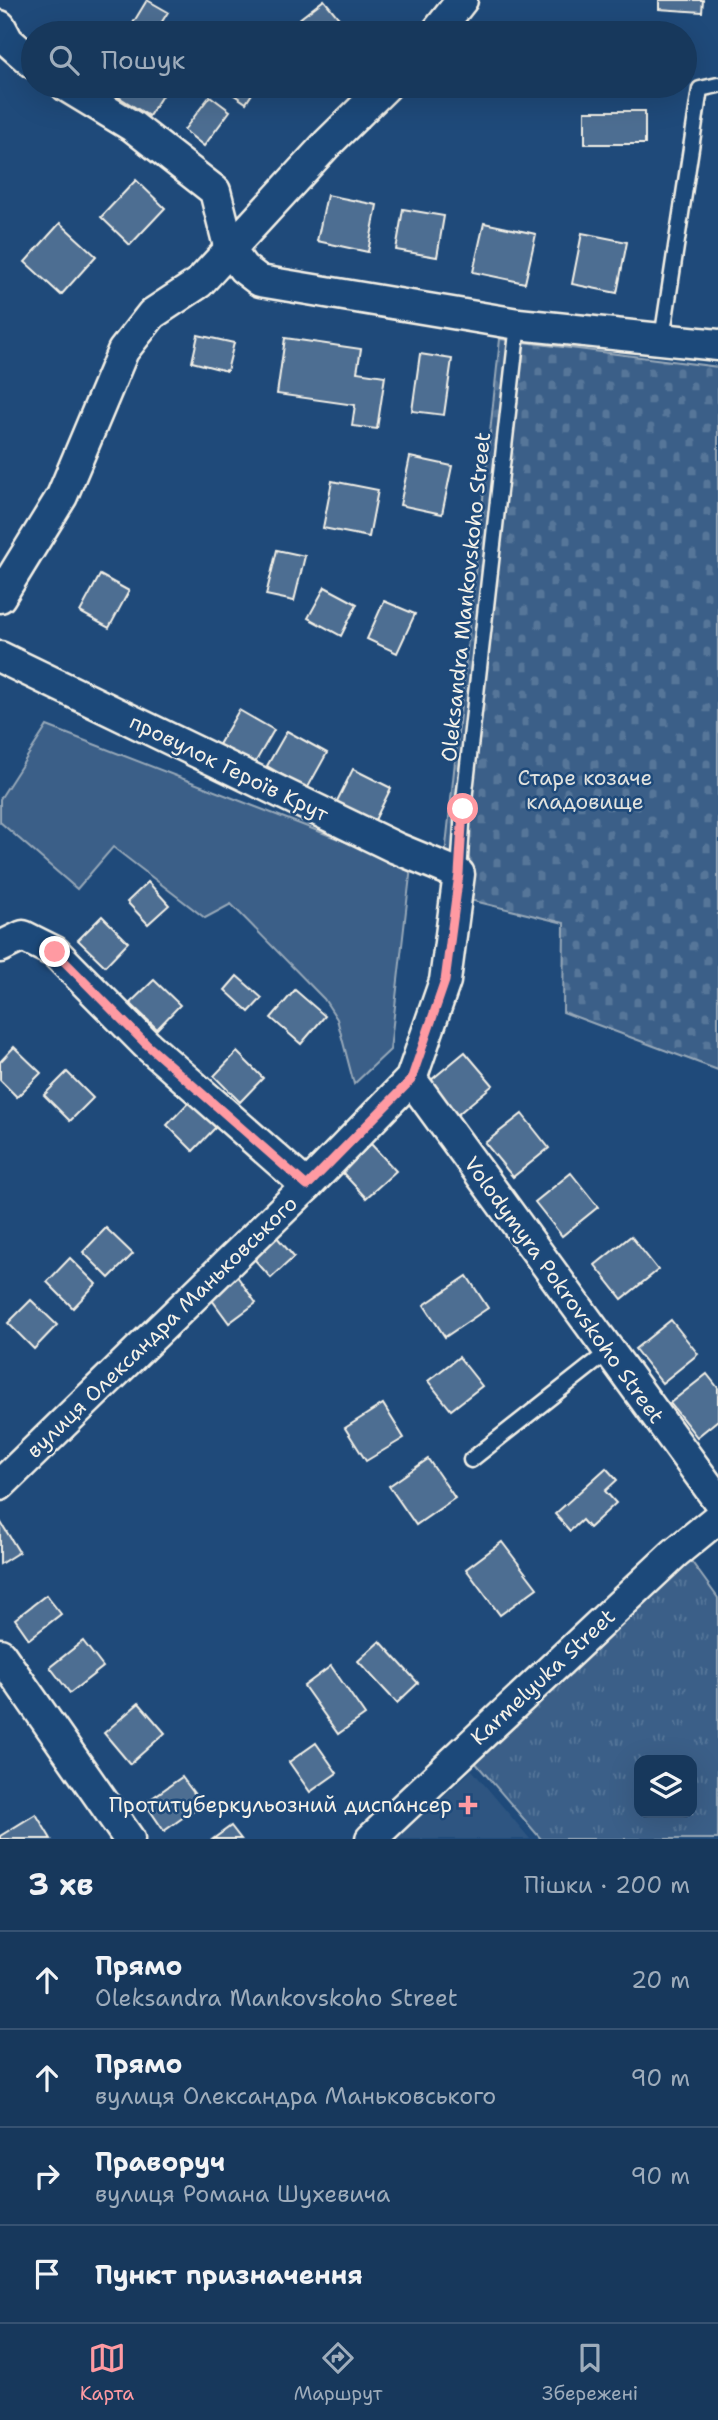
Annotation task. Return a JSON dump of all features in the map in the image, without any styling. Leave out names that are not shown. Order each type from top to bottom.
[{"type":"street","points":[[445,21],[462,0]]},
{"type":"street","points":[[3,36],[21,52]]},
{"type":"street","points":[[86,98],[132,126],[215,191],[230,250],[243,268],[260,281],[518,324],[718,345]]},
{"type":"street","points":[[0,597],[62,496],[122,351],[152,314],[199,284],[327,144],[374,98]]},
{"type":"street","name":"провулок Героїв Крут","points":[[0,657],[396,848],[459,874]]},
{"type":"street","name":"вулиця Олександра Маньковського","points":[[0,1485],[307,1186],[411,1080],[445,981],[459,874]]},
{"type":"street","points":[[0,947],[23,936],[55,952],[146,1044],[307,1186]]},
{"type":"street","name":"Volodymyra Pokrovskoho Street","points":[[411,1080],[718,1500]]},
{"type":"street","name":"Karmelyuka Street","points":[[371,1839],[674,1553],[718,1518]]},
{"type":"street","points":[[0,1654],[129,1839]]},
{"type":"lane","points":[[662,339],[700,89],[718,85]]},
{"type":"lane","name":"Oleksandra Mankovskoho Street","points":[[459,874],[463,809],[518,324]]},
{"type":"lane","points":[[471,1460],[608,1352]]},
{"type":"shaded area","name":"Протитуберкульозний диспансер","points":[[472,1770],[530,1839],[397,1839]]},
{"type":"green space","name":"Старе козаче кладовище","points":[[500,339],[718,367],[718,1070],[563,1012],[564,923],[441,893]]},
{"type":"green space","points":[[47,726],[411,867],[390,1050],[354,1084],[337,1019],[324,999],[231,904],[205,918],[113,847],[77,889],[0,822],[0,799]]},
{"type":"green space","points":[[686,1554],[718,1598],[718,1839],[541,1839],[468,1754]]},
{"type":"building","points":[[147,0],[168,12],[162,21],[134,21]]},
{"type":"building","points":[[324,0],[341,21],[297,21]]},
{"type":"building","points":[[659,0],[703,0],[702,12],[659,9]]},
{"type":"building","points":[[120,98],[160,98],[149,116]]},
{"type":"building","points":[[208,98],[213,98],[230,111],[204,146],[184,130]]},
{"type":"building","points":[[585,111],[645,111],[645,144],[585,144]]},
{"type":"building","points":[[136,180],[165,208],[130,245],[101,217]]},
{"type":"building","points":[[327,195],[377,205],[368,252],[317,241]]},
{"type":"building","points":[[403,209],[444,216],[437,257],[396,250]]},
{"type":"building","points":[[60,223],[96,256],[61,295],[25,262]]},
{"type":"building","points":[[484,223],[536,234],[525,283],[473,272]]},
{"type":"building","points":[[582,233],[627,242],[617,293],[572,284]]},
{"type":"building","points":[[198,335],[234,343],[227,371],[192,362]]},
{"type":"building","points":[[285,338],[361,349],[357,372],[385,376],[377,429],[352,426],[355,405],[277,394]]},
{"type":"building","points":[[420,354],[452,359],[444,415],[412,411]]},
{"type":"building","points":[[410,457],[452,466],[442,514],[400,505]]},
{"type":"building","points":[[332,481],[378,490],[369,537],[323,528]]},
{"type":"building","points":[[277,550],[305,556],[294,601],[266,595]]},
{"type":"building","points":[[100,575],[129,591],[109,628],[80,612]]},
{"type":"building","points":[[325,587],[357,604],[341,636],[308,618]]},
{"type":"building","points":[[384,601],[415,614],[397,653],[367,639]]},
{"type":"building","points":[[239,710],[274,730],[252,768],[217,748]]},
{"type":"building","points":[[287,731],[327,753],[307,789],[267,766]]},
{"type":"building","points":[[353,769],[391,788],[372,826],[334,807]]},
{"type":"building","points":[[148,882],[169,905],[148,924],[127,902]]},
{"type":"building","points":[[102,916],[128,942],[105,966],[78,940]]},
{"type":"building","points":[[237,976],[262,998],[249,1012],[225,990]]},
{"type":"building","points":[[154,980],[180,1005],[157,1029],[130,1003]]},
{"type":"building","points":[[295,990],[325,1016],[301,1044],[271,1018]]},
{"type":"building","points":[[14,1047],[41,1073],[17,1097],[0,1080],[0,1062]]},
{"type":"building","points":[[237,1052],[263,1078],[240,1102],[214,1076]]},
{"type":"building","points":[[465,1052],[493,1085],[457,1115],[430,1081]]},
{"type":"building","points":[[67,1072],[93,1098],[70,1121],[44,1095]]},
{"type":"building","points":[[190,1101],[216,1127],[193,1151],[167,1125]]},
{"type":"building","points":[[522,1114],[549,1148],[513,1177],[485,1143]]},
{"type":"building","points":[[371,1144],[396,1171],[366,1198],[342,1172]]},
{"type":"building","points":[[571,1173],[598,1207],[562,1236],[535,1202]]},
{"type":"building","points":[[106,1228],[133,1254],[109,1278],[83,1252]]},
{"type":"building","points":[[270,1229],[294,1257],[271,1278],[246,1250]]},
{"type":"building","points":[[631,1236],[658,1270],[622,1299],[595,1265]]},
{"type":"building","points":[[70,1258],[96,1284],[73,1308],[47,1282]]},
{"type":"building","points":[[232,1269],[256,1303],[229,1323],[204,1289]]},
{"type":"building","points":[[467,1276],[488,1308],[445,1337],[424,1305]]},
{"type":"building","points":[[31,1300],[57,1325],[34,1349],[8,1323]]},
{"type":"building","points":[[671,1320],[698,1354],[662,1383],[635,1349]]},
{"type":"building","points":[[459,1357],[482,1386],[451,1410],[428,1381]]},
{"type":"building","points":[[707,1374],[718,1388],[718,1420],[697,1437],[670,1403]]},
{"type":"building","points":[[383,1404],[404,1438],[366,1461],[345,1428]]},
{"type":"building","points":[[428,1459],[455,1498],[416,1525],[389,1486]]},
{"type":"building","points":[[606,1468],[617,1480],[605,1491],[616,1503],[589,1528],[582,1520],[570,1531],[555,1514]]},
{"type":"building","points":[[0,1521],[19,1552],[0,1564]]},
{"type":"building","points":[[502,1542],[537,1588],[500,1615],[466,1569]]},
{"type":"building","points":[[46,1595],[61,1614],[29,1639],[15,1619]]},
{"type":"building","points":[[83,1641],[103,1667],[70,1693],[50,1667]]},
{"type":"building","points":[[380,1641],[418,1683],[397,1703],[358,1661]]},
{"type":"building","points":[[331,1666],[365,1715],[338,1734],[304,1686]]},
{"type":"building","points":[[139,1703],[165,1733],[130,1764],[104,1733]]},
{"type":"building","points":[[316,1743],[337,1773],[310,1792],[289,1762]]},
{"type":"building","points":[[182,1777],[202,1804],[164,1831],[145,1803]]},
{"type":"building","points":[[36,1814],[51,1839],[0,1839],[0,1836]]},
{"type":"building","points":[[231,1826],[241,1839],[213,1839]]},
{"type":"place","name":"Протитуберкульозний диспансер","points":[[468,1805]]},
{"type":"route","points":[[55,952],[146,1044],[307,1186],[411,1080],[445,981],[459,874],[463,809]]}]
